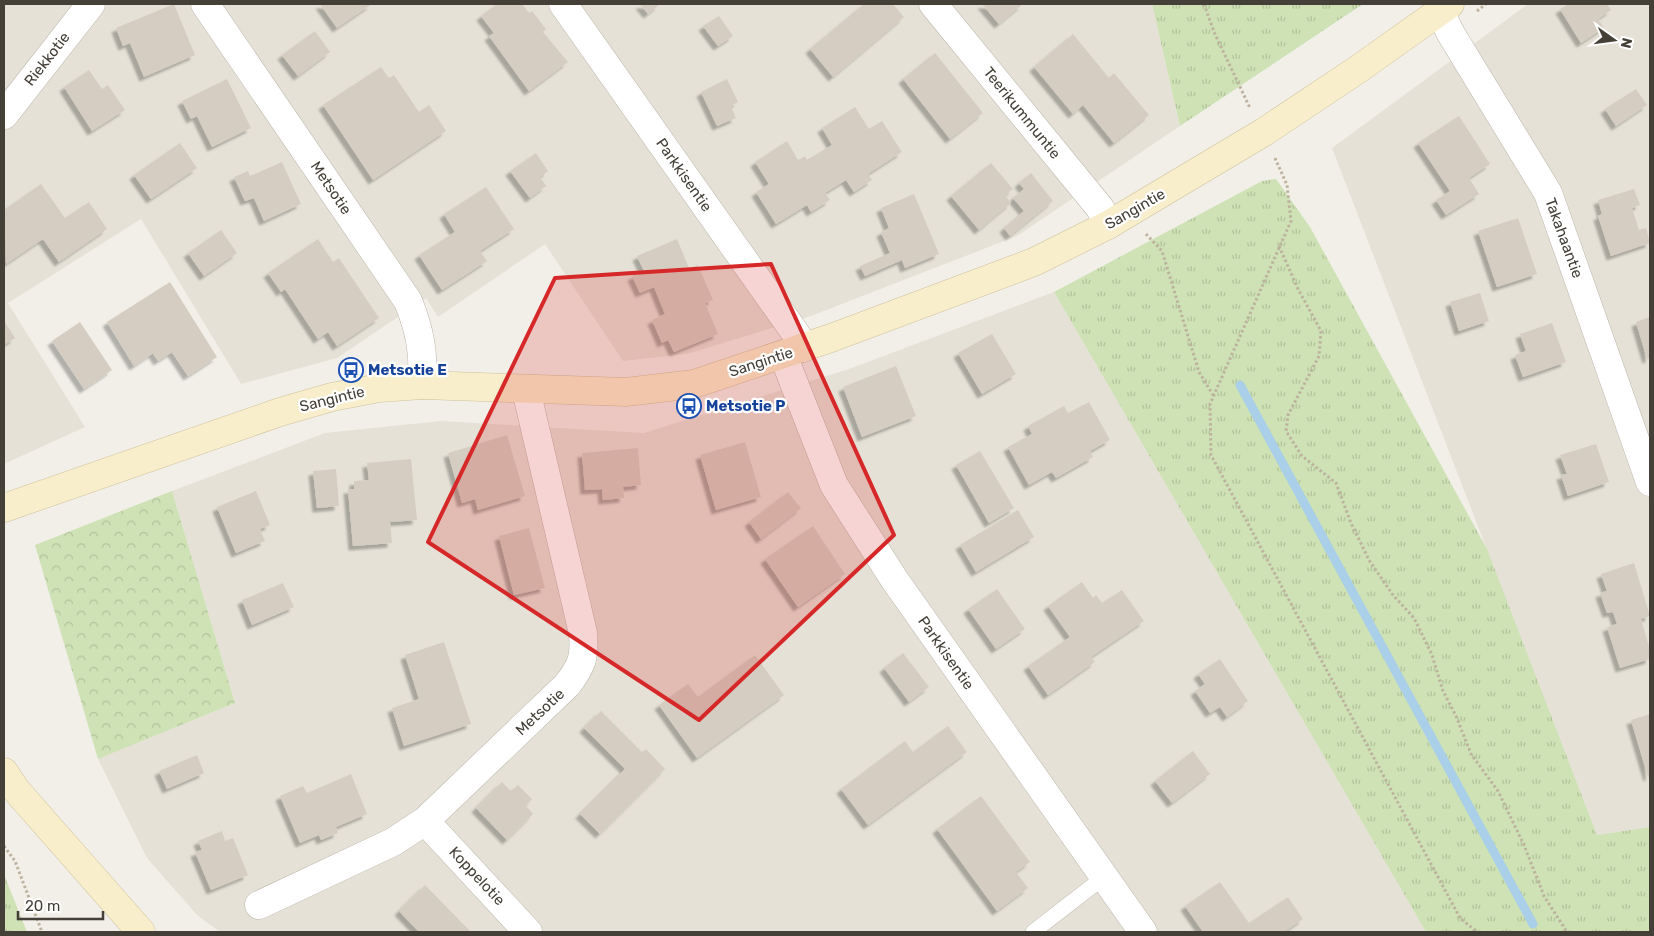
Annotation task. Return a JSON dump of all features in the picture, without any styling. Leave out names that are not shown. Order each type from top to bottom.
[{"type":"street","name":"Riekkotie","points":[[4,114],[91,4]]},
{"type":"street","name":"Metsotie","points":[[205,4],[408,301],[420,332],[423,361],[422,385]]},
{"type":"street","name":"Parkkisentie","points":[[564,4],[790,326],[793,351],[834,485],[894,579],[1143,932]]},
{"type":"street","name":"Teerikummuntie","points":[[933,4],[1100,208],[1108,225]]},
{"type":"street","name":"Sangintie","points":[[7,507],[289,409],[332,397],[379,388],[422,385],[626,392],[694,384],[793,351],[968,289],[1034,262],[1108,225],[1264,132],[1445,8]]},
{"type":"street","name":"Takahaantie","points":[[1445,8],[1451,34],[1548,193],[1650,482]]},
{"type":"street","name":"Metsotie","points":[[259,905],[393,842],[425,821],[567,685],[579,670],[584,652],[583,633],[526,390]]},
{"type":"street","points":[[4,772],[16,790],[141,932]]},
{"type":"street","name":"Koppelotie","points":[[425,821],[528,932]]},
{"type":"lane","points":[[1033,932],[1104,877]]},
{"type":"path","points":[[1241,111],[1257,101]]},
{"type":"path","points":[[1144,232],[1162,251],[1199,372],[1214,396]]},
{"type":"path","points":[[1477,932],[1460,918],[1313,641],[1211,455],[1210,404],[1279,245],[1298,289],[1321,331],[1319,356],[1288,415],[1286,431],[1302,456],[1336,483],[1351,523],[1369,560],[1421,631],[1432,655],[1443,690],[1471,754],[1498,791],[1524,845],[1544,896],[1568,932]]},
{"type":"path","points":[[4,846],[15,861],[42,932]]},
{"type":"highlighted area","points":[[771,264],[894,535],[699,720],[428,542],[555,278]]},
{"type":"shaded area","points":[[4,4],[1152,4],[1180,126],[1017,236],[811,316],[687,354],[623,361],[545,244],[438,317],[426,298],[337,358],[241,384],[141,219],[8,303],[85,427],[4,464]]},
{"type":"shaded area","points":[[1528,4],[1650,4],[1650,827],[1597,835],[1332,148]]},
{"type":"shaded area","points":[[1054,292],[1426,932],[220,932],[197,915],[147,858],[98,759],[235,703],[172,491],[325,433],[441,421],[644,433],[849,369]]},
{"type":"green space","points":[[1152,4],[1363,4],[1180,126]]},
{"type":"green space","points":[[1276,179],[1310,227],[1487,549],[1597,835],[1650,827],[1650,932],[1426,932],[1054,292],[1262,181]]},
{"type":"green space","points":[[172,491],[235,703],[98,759],[35,545]]},
{"type":"green space","points":[[5,877],[27,932],[4,932]]},
{"type":"building","points":[[174,4],[195,55],[144,77],[130,43],[123,46],[116,28]]},
{"type":"building","points":[[320,4],[372,4],[337,28]]},
{"type":"building","points":[[497,4],[522,4],[529,13],[532,11],[546,29],[543,32],[568,62],[529,91],[489,36],[494,33],[481,16]]},
{"type":"building","points":[[640,4],[658,4],[659,5],[648,14]]},
{"type":"building","points":[[864,4],[893,4],[904,17],[833,77],[810,49]]},
{"type":"building","points":[[982,4],[1023,4],[999,24]]},
{"type":"building","points":[[1569,4],[1607,4],[1611,10],[1598,19],[1604,28],[1581,43],[1560,9]]},
{"type":"building","points":[[719,16],[733,36],[718,46],[703,26]]},
{"type":"building","points":[[315,31],[330,52],[298,76],[282,55]]},
{"type":"building","points":[[1073,34],[1109,78],[1114,73],[1149,115],[1114,143],[1083,105],[1073,114],[1034,67]]},
{"type":"building","points":[[935,53],[983,113],[950,139],[903,79]]},
{"type":"building","points":[[381,67],[389,78],[394,75],[419,112],[429,105],[446,131],[373,180],[323,105]]},
{"type":"building","points":[[89,70],[102,89],[108,85],[125,110],[92,131],[64,87]]},
{"type":"building","points":[[227,79],[251,128],[212,147],[197,116],[191,119],[182,101]]},
{"type":"building","points":[[727,79],[738,102],[731,106],[736,118],[717,126],[701,92]]},
{"type":"building","points":[[1636,89],[1647,105],[1616,126],[1605,109]]},
{"type":"building","points":[[855,107],[869,129],[882,121],[902,152],[868,174],[872,180],[854,192],[846,180],[825,193],[830,200],[811,212],[807,205],[776,224],[756,192],[769,184],[755,162],[787,141],[798,160],[805,156],[807,160],[832,145],[822,128]]},
{"type":"building","points":[[1459,116],[1490,164],[1469,178],[1479,194],[1446,215],[1436,200],[1450,191],[1418,143]]},
{"type":"building","points":[[180,143],[197,168],[151,199],[134,175]]},
{"type":"building","points":[[536,153],[548,171],[540,177],[546,186],[530,198],[510,171]]},
{"type":"building","points":[[282,162],[301,204],[264,221],[254,198],[245,201],[234,177],[248,171],[250,176]]},
{"type":"building","points":[[991,163],[1013,189],[1005,195],[1011,203],[979,230],[951,196]]},
{"type":"building","points":[[1031,173],[1053,201],[1010,236],[1004,228],[1024,211],[1013,198],[1024,189],[1019,183]]},
{"type":"building","points":[[41,184],[65,218],[89,202],[107,229],[59,262],[43,239],[6,264],[4,210]]},
{"type":"building","points":[[486,187],[514,229],[480,251],[487,261],[442,290],[419,255],[455,232],[444,214]]},
{"type":"building","points":[[1634,189],[1640,205],[1632,208],[1639,230],[1646,228],[1650,243],[1611,256],[1598,216],[1602,214],[1598,200]]},
{"type":"building","points":[[914,194],[939,254],[905,268],[902,260],[865,276],[860,266],[890,253],[881,232],[889,228],[881,208]]},
{"type":"building","points":[[1518,218],[1537,274],[1497,287],[1478,231]]},
{"type":"building","points":[[221,230],[237,253],[204,276],[188,253]]},
{"type":"building","points":[[318,239],[333,262],[339,258],[379,318],[337,346],[328,332],[318,339],[285,289],[281,292],[268,273]]},
{"type":"building","points":[[677,239],[689,268],[698,265],[713,300],[705,303],[718,334],[674,352],[668,340],[662,343],[652,320],[665,314],[654,287],[640,293],[632,276],[644,271],[637,256]]},
{"type":"building","points":[[170,282],[217,357],[188,376],[172,352],[158,361],[153,353],[134,366],[107,322]]},
{"type":"building","points":[[1480,293],[1489,321],[1459,331],[1450,302]]},
{"type":"building","points":[[1650,317],[1650,358],[1647,359],[1636,322]]},
{"type":"building","points":[[4,321],[15,338],[4,345]]},
{"type":"building","points":[[80,322],[112,370],[84,389],[52,341]]},
{"type":"building","points":[[1552,323],[1566,362],[1523,377],[1515,355],[1526,351],[1520,334]]},
{"type":"building","points":[[992,334],[1016,374],[982,394],[958,353]]},
{"type":"building","points":[[896,366],[916,416],[862,437],[843,387]]},
{"type":"building","points":[[1089,402],[1110,440],[1090,451],[1093,457],[1056,478],[1052,472],[1029,485],[1008,447],[1032,434],[1028,426],[1064,406],[1068,413]]},
{"type":"building","points":[[507,435],[525,496],[478,510],[475,499],[462,503],[448,453]]},
{"type":"building","points":[[745,442],[761,497],[716,510],[700,455]]},
{"type":"building","points":[[1596,444],[1609,482],[1568,496],[1561,475],[1567,474],[1560,455]]},
{"type":"building","points":[[638,448],[641,485],[623,487],[624,498],[603,500],[602,489],[585,490],[582,453]]},
{"type":"building","points":[[980,451],[1014,508],[989,523],[956,465]]},
{"type":"building","points":[[411,459],[417,520],[390,522],[392,543],[353,546],[348,489],[354,489],[354,481],[369,480],[367,463]]},
{"type":"building","points":[[336,469],[339,506],[317,508],[313,471]]},
{"type":"building","points":[[256,491],[270,525],[260,529],[265,541],[236,553],[217,507]]},
{"type":"building","points":[[788,492],[801,508],[761,539],[749,522]]},
{"type":"building","points":[[1018,510],[1034,537],[976,572],[960,545]]},
{"type":"building","points":[[813,526],[845,574],[798,607],[765,559]]},
{"type":"building","points":[[529,528],[545,588],[514,595],[499,536]]},
{"type":"building","points":[[1634,563],[1650,616],[1641,619],[1650,650],[1650,659],[1620,668],[1607,627],[1617,624],[1613,612],[1607,613],[1600,593],[1607,591],[1601,574]]},
{"type":"building","points":[[1082,582],[1093,598],[1096,595],[1102,603],[1122,590],[1144,621],[1091,657],[1095,662],[1048,695],[1028,666],[1070,637],[1048,606]]},
{"type":"building","points":[[283,583],[294,607],[252,625],[242,600]]},
{"type":"building","points":[[997,589],[1025,629],[996,649],[968,609]]},
{"type":"building","points":[[444,642],[471,724],[404,746],[392,708],[419,699],[405,655]]},
{"type":"building","points":[[903,653],[929,687],[909,702],[884,668]]},
{"type":"building","points":[[755,655],[784,695],[697,758],[659,705],[688,684],[698,697]]},
{"type":"building","points":[[1220,659],[1248,701],[1227,717],[1220,707],[1210,713],[1195,691],[1205,684],[1198,674]]},
{"type":"building","points":[[601,711],[642,752],[646,749],[665,769],[600,834],[580,814],[625,769],[584,728]]},
{"type":"building","points":[[1650,714],[1650,776],[1648,777],[1631,720]]},
{"type":"building","points":[[948,726],[967,752],[868,825],[841,789],[905,741],[913,752]]},
{"type":"building","points":[[1193,751],[1210,774],[1172,803],[1155,781]]},
{"type":"building","points":[[197,755],[204,773],[167,789],[159,771]]},
{"type":"building","points":[[351,774],[367,814],[336,827],[338,833],[321,840],[319,835],[300,843],[280,796],[303,786],[307,793]]},
{"type":"building","points":[[502,782],[511,791],[518,785],[532,799],[526,806],[533,814],[507,840],[476,808]]},
{"type":"building","points":[[981,796],[1030,862],[1016,872],[1028,888],[997,911],[937,829]]},
{"type":"building","points":[[222,831],[225,841],[233,838],[248,875],[211,890],[195,852],[202,850],[198,841]]},
{"type":"building","points":[[1220,882],[1249,923],[1288,897],[1303,919],[1284,932],[1203,932],[1185,906]]},
{"type":"building","points":[[425,885],[471,932],[419,932],[399,911]]},
{"type":"waterway","points":[[1240,385],[1533,924]]},
{"type":"place","name":"Metsotie E","points":[[351,370]]},
{"type":"place","name":"Metsotie P","points":[[689,406]]}]
